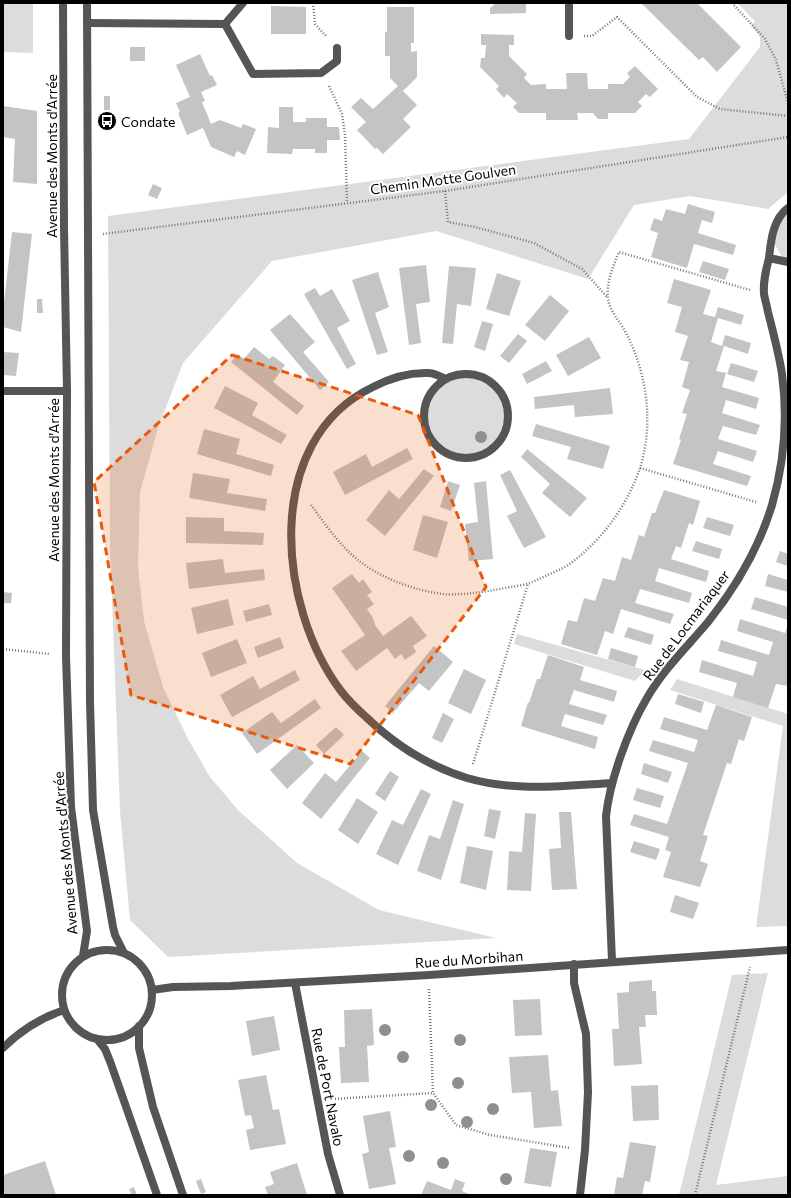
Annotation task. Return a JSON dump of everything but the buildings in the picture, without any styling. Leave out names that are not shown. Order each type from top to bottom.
[{"type":"street","name":"Avenue des Monts d'Arrée","points":[[64,3],[66,656],[71,806],[86,931],[83,956]]},
{"type":"street","points":[[87,3],[90,702],[93,810],[113,927],[115,935],[124,953]]},
{"type":"street","points":[[87,23],[225,24],[243,3]]},
{"type":"street","points":[[569,3],[569,36]]},
{"type":"street","points":[[225,24],[253,74],[321,73],[337,61],[337,48]]},
{"type":"street","name":"Rue de Locmariaquer","points":[[612,961],[606,816],[612,784],[632,729],[647,698],[674,660],[707,623],[729,594],[748,563],[760,537],[778,480],[785,427],[785,400],[782,373],[764,294],[765,276],[775,224],[784,211],[788,208]]},
{"type":"street","points":[[769,258],[788,262]]},
{"type":"street","points":[[446,379],[434,388],[426,400],[424,415],[426,429],[433,442],[444,452],[457,458],[472,458],[486,453],[498,444],[506,432],[509,417],[507,402],[500,390],[489,380],[475,374],[460,374],[446,379],[430,373],[406,374],[365,390],[334,413],[309,450],[302,468],[294,501],[291,541],[292,563],[299,604],[313,641],[330,675],[355,707],[385,735],[417,758],[439,768],[469,778],[512,786],[534,788],[612,784]]},
{"type":"street","points":[[3,391],[66,391]]},
{"type":"street","points":[[107,949],[124,953],[140,964],[150,980],[152,1000],[145,1018],[139,1026],[120,1038],[109,1040],[98,1039],[87,1035],[77,1029],[64,1010],[62,990],[68,971],[83,956],[99,950],[107,949]]},
{"type":"street","name":"Rue du Morbihan","points":[[152,990],[429,975],[754,951],[788,950]]},
{"type":"street","points":[[574,964],[574,983],[586,1034],[588,1092],[585,1150],[580,1195]]},
{"type":"street","name":"Rue de Port Navalo","points":[[295,983],[328,1154],[340,1195]]},
{"type":"street","points":[[3,1048],[12,1039],[43,1018],[64,1010]]},
{"type":"street","points":[[139,1026],[139,1048],[153,1107],[183,1195]]},
{"type":"street","points":[[98,1039],[105,1049],[111,1064],[156,1195]]},
{"type":"path","points":[[314,3],[315,24],[337,48]]},
{"type":"path","points":[[732,3],[765,39],[776,60],[788,103]]},
{"type":"path","points":[[569,36],[592,36],[617,17],[697,97],[720,109],[788,116]]},
{"type":"path","points":[[321,73],[334,94],[342,114],[346,142],[347,202]]},
{"type":"path","name":"Chemin Motte Goulven","points":[[101,234],[347,202],[445,191],[788,137]]},
{"type":"path","points":[[445,191],[448,222],[475,227],[534,244],[582,269],[608,297]]},
{"type":"path","points":[[294,501],[308,502],[339,542],[362,564],[386,577],[412,588],[445,595],[484,593],[528,584],[566,566],[595,542],[613,520],[625,501],[640,468],[647,427],[646,392],[637,359],[626,333],[610,308],[608,297],[609,279],[619,252],[764,294]]},
{"type":"path","points":[[640,468],[771,506]]},
{"type":"path","points":[[469,778],[528,584]]},
{"type":"path","points":[[3,649],[66,656]]},
{"type":"path","points":[[695,1195],[754,951]]},
{"type":"path","points":[[429,975],[433,1093],[456,1125],[490,1135],[585,1150]]},
{"type":"path","points":[[318,1100],[433,1093]]},
{"type":"highlighted area","points":[[232,355],[418,415],[486,587],[350,764],[131,695],[94,482]]},
{"type":"shaded area","points":[[3,3],[33,3],[33,53],[3,52]]},
{"type":"shaded area","points":[[737,3],[788,3],[788,192],[768,209],[690,196],[634,205],[588,279],[436,231],[272,261],[183,363],[158,428],[140,492],[138,567],[144,621],[163,687],[188,739],[210,777],[238,810],[297,863],[379,910],[496,938],[168,957],[130,920],[120,811],[110,545],[108,216],[689,139],[760,47],[760,37],[751,26],[755,21]]},
{"type":"shaded area","points":[[788,208],[788,260],[782,257],[774,243],[775,224]]},
{"type":"shaded area","points":[[466,374],[482,377],[496,386],[505,400],[508,416],[505,432],[496,446],[482,455],[466,458],[450,455],[436,446],[427,432],[424,416],[427,400],[436,386],[450,377]]},
{"type":"shaded area","points":[[517,634],[645,670],[635,681],[514,644]]},
{"type":"shaded area","points":[[677,679],[788,714],[788,926],[756,927],[783,726],[670,690]]},
{"type":"shaded area","points":[[768,973],[716,1185],[788,1176],[788,1195],[679,1195],[732,975]]},
{"type":"place","name":"Condate","points":[[107,121]]}]
